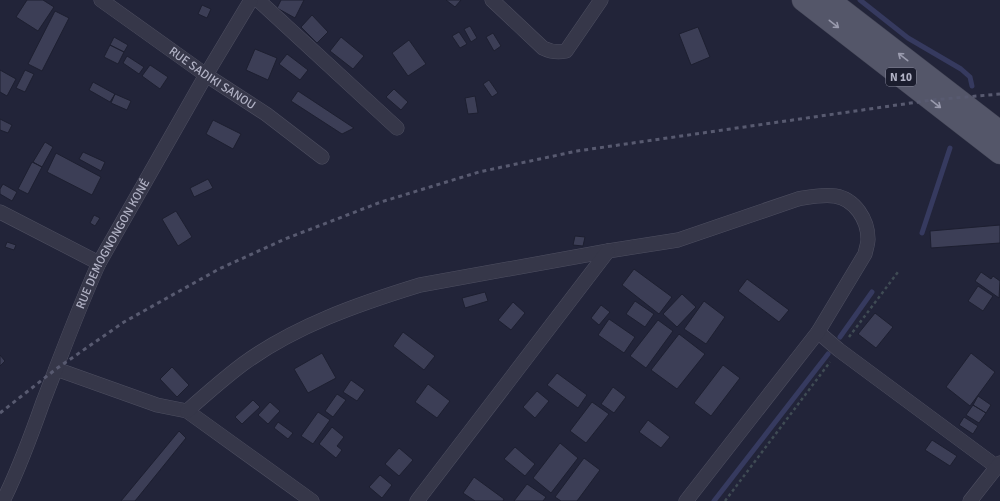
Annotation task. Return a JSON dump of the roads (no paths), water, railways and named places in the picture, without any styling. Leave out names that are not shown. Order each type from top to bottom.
[{"type":"main road","name":"N 10","points":[[803,0],[1000,153]]},
{"type":"main road","name":"N 10","points":[[830,0],[1000,132]]},
{"type":"street","name":"RUE SADIKI SANOU","points":[[101,0],[206,75],[266,114],[322,157]]},
{"type":"street","name":"RUE DEMOGNONGON KONÉ","points":[[2,501],[22,459],[84,295],[99,263],[206,75],[251,0]]},
{"type":"street","points":[[258,0],[397,128]]},
{"type":"street","points":[[492,0],[543,48],[558,53],[566,50],[601,0]]},
{"type":"street","points":[[187,411],[224,378],[274,344],[315,323],[357,305],[420,285],[678,240],[798,199],[819,196],[836,196],[850,202],[860,212],[867,227],[868,240],[865,254],[818,332],[686,501]]},
{"type":"street","points":[[0,212],[99,263]]},
{"type":"street","points":[[417,501],[608,251]]},
{"type":"street","points":[[818,332],[839,350],[998,465],[970,501]]},
{"type":"street","points":[[56,369],[150,403],[187,411],[312,501]]},
{"type":"waterway","points":[[860,0],[908,38],[961,69],[970,77],[972,86]]},
{"type":"waterway","points":[[922,233],[950,148]]},
{"type":"waterway","points":[[840,337],[872,292]]},
{"type":"waterway","points":[[714,501],[828,354]]},
{"type":"railway","points":[[0,413],[56,369],[124,322],[219,269],[285,239],[381,202],[479,172],[577,151],[932,100],[1000,94]]}]
